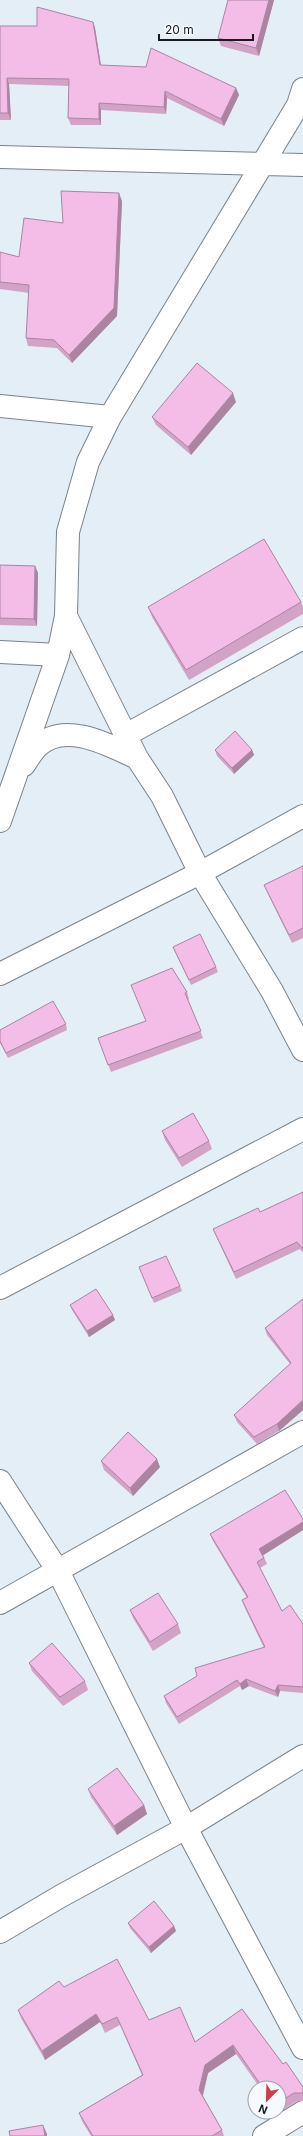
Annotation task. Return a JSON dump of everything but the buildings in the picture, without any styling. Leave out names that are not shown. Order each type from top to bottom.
[{"type":"street","points":[[0,820],[58,655],[66,616],[68,532],[88,462],[110,417],[260,165],[298,105],[303,89]]},
{"type":"street","points":[[0,157],[303,165]]},
{"type":"street","points":[[0,406],[110,417]]},
{"type":"street","points":[[66,616],[137,758],[162,796],[200,873],[272,991],[303,1050]]},
{"type":"street","points":[[126,735],[303,638]]},
{"type":"street","points":[[0,652],[58,655]]},
{"type":"street","points":[[17,774],[38,747],[58,736],[81,736],[111,746],[137,758]]},
{"type":"street","points":[[0,974],[200,873],[303,816]]},
{"type":"street","points":[[0,1288],[303,1129]]},
{"type":"street","points":[[0,1603],[303,1432]]},
{"type":"street","points":[[0,1480],[58,1571],[186,1828],[303,2048]]},
{"type":"street","points":[[0,1932],[61,1896],[186,1828],[303,1756]]},
{"type":"street","points":[[264,2136],[303,2112]]}]
